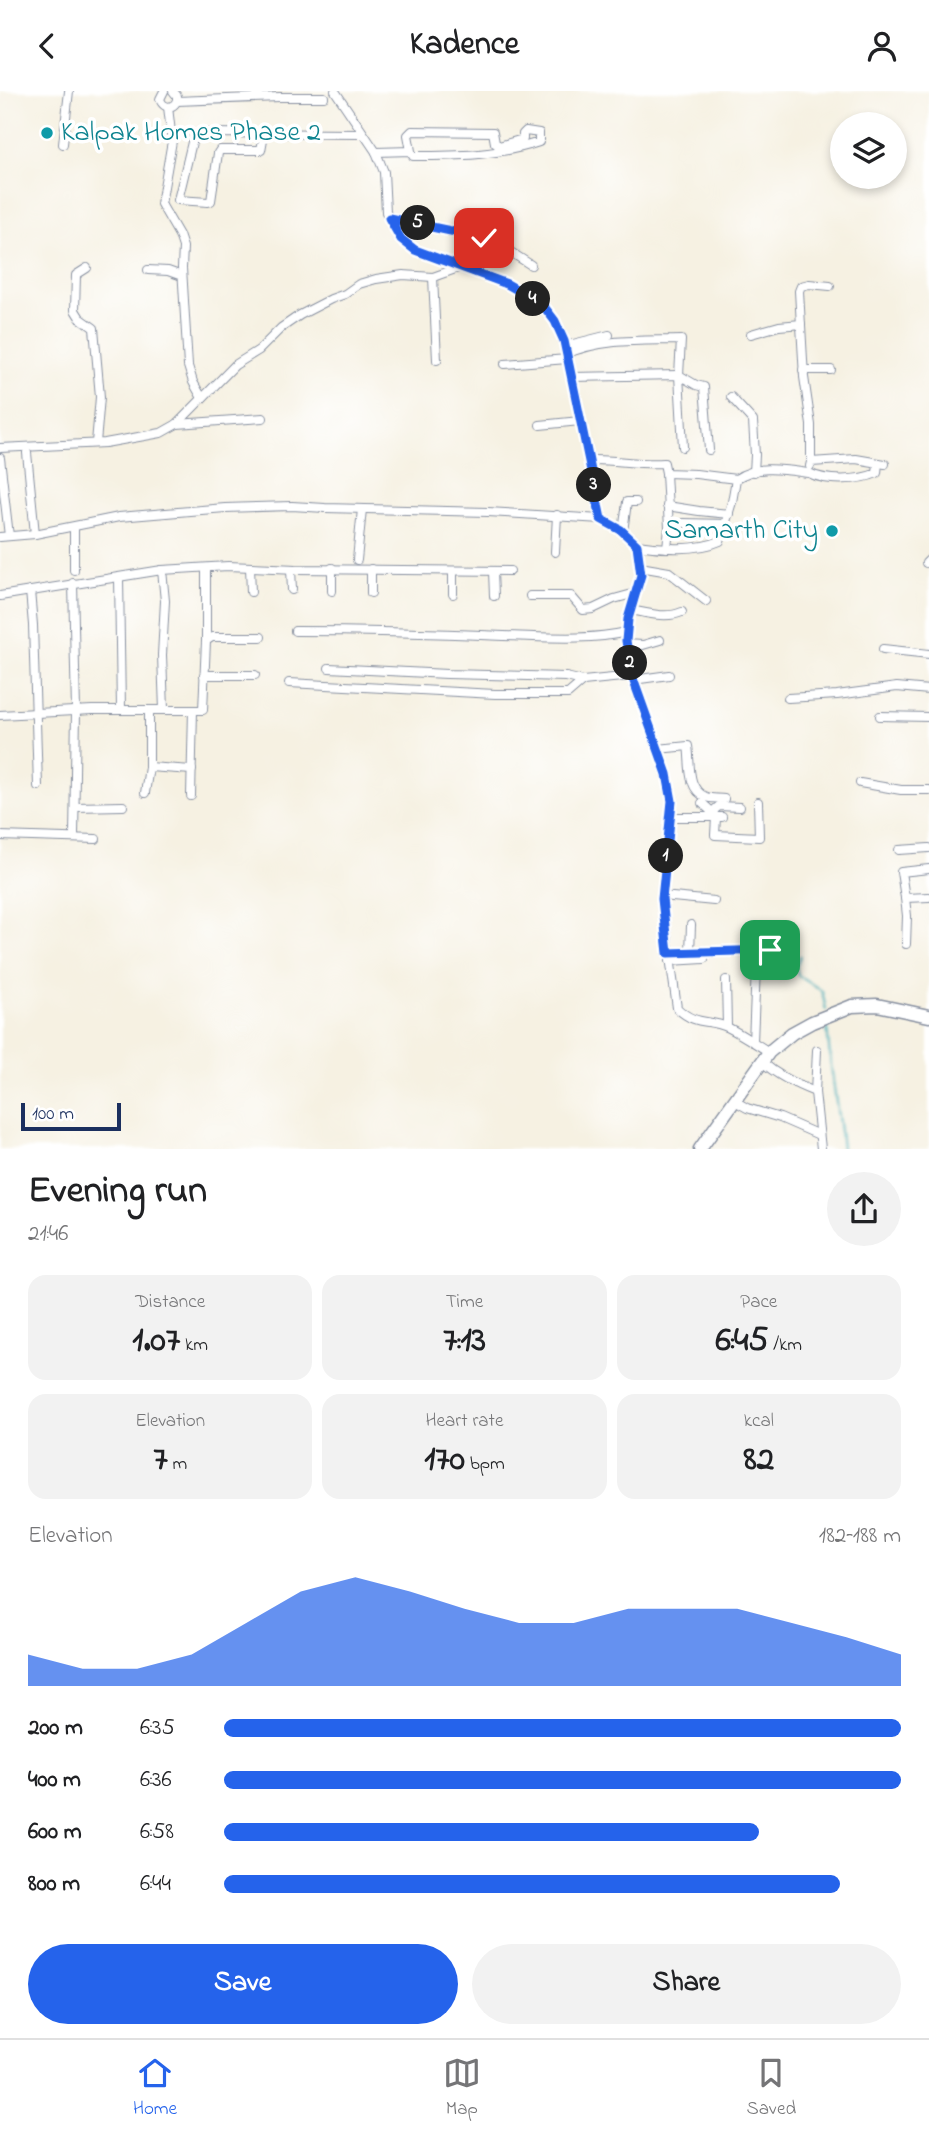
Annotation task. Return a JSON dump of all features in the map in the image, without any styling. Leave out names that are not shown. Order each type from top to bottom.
[{"type":"main road","points":[[700,1149],[766,1057],[792,1033],[852,1006],[877,1005],[929,1016]]},
{"type":"street","points":[[63,144],[68,91]]},
{"type":"street","points":[[164,91],[160,99],[162,105],[168,107],[177,101],[173,91]]},
{"type":"street","points":[[335,91],[376,152],[384,172],[386,212],[401,239],[415,250],[507,284],[542,304],[555,321],[566,353],[601,519]]},
{"type":"street","points":[[177,101],[324,97]]},
{"type":"street","points":[[168,107],[172,141],[161,204],[182,241],[189,372],[202,398]]},
{"type":"street","points":[[412,131],[490,131],[495,133],[495,143],[499,146],[523,139],[526,131],[539,133],[539,142],[484,155],[413,156],[411,151],[408,135],[412,131]]},
{"type":"street","points":[[264,134],[261,150],[220,150],[211,201],[178,200],[196,134],[200,133],[362,134]]},
{"type":"street","points":[[376,152],[411,151]]},
{"type":"street","points":[[389,218],[484,238],[531,265]]},
{"type":"street","points":[[0,448],[96,443],[161,433],[177,423],[236,365],[259,350],[281,328],[300,315],[345,294],[359,284],[403,275],[433,277],[461,267]]},
{"type":"street","points":[[87,268],[75,275],[75,310],[80,318],[94,328],[100,397],[96,443]]},
{"type":"street","points":[[148,271],[167,271],[183,275]]},
{"type":"street","points":[[433,277],[437,360]]},
{"type":"street","points":[[806,472],[811,462],[811,425],[803,370],[799,291],[801,286],[809,284],[830,286]]},
{"type":"street","points":[[751,334],[779,326],[801,324]]},
{"type":"street","points":[[566,353],[609,335]]},
{"type":"street","points":[[505,365],[607,342],[681,340],[679,375],[683,447]]},
{"type":"street","points":[[803,370],[831,370]]},
{"type":"street","points":[[571,377],[679,375],[704,387],[709,450]]},
{"type":"street","points":[[730,397],[753,421],[754,472]]},
{"type":"street","points":[[177,423],[263,418]]},
{"type":"street","points":[[540,425],[580,421]]},
{"type":"street","points":[[27,453],[35,534]]},
{"type":"street","points":[[0,458],[4,537],[35,534],[119,517],[225,507],[292,506],[488,512],[601,519],[623,532],[637,545],[667,548],[710,546],[720,541],[736,479],[744,473],[774,468],[833,478],[867,477],[877,473],[881,464],[856,459],[811,462]]},
{"type":"street","points":[[589,460],[664,463],[669,528],[667,548]]},
{"type":"street","points":[[666,474],[696,474],[736,479]]},
{"type":"street","points":[[623,532],[628,502],[636,502]]},
{"type":"street","points":[[667,506],[699,512],[729,513]]},
{"type":"street","points":[[358,560],[362,509]]},
{"type":"street","points":[[555,552],[557,515]]},
{"type":"street","points":[[683,523],[726,524]]},
{"type":"street","points":[[74,527],[74,570]]},
{"type":"street","points":[[637,545],[641,575],[631,610],[626,644],[633,678],[667,774],[672,801],[662,896],[677,1008],[699,1022],[727,1026],[752,1042],[766,1057],[774,1072],[790,1083],[815,1093]]},
{"type":"street","points":[[250,567],[251,592]]},
{"type":"street","points":[[0,596],[162,570],[250,567],[510,571]]},
{"type":"street","points":[[640,567],[669,572],[706,601]]},
{"type":"street","points":[[0,715],[76,711],[203,710],[206,568]]},
{"type":"street","points":[[332,568],[332,591]]},
{"type":"street","points":[[291,569],[292,590]]},
{"type":"street","points":[[371,569],[371,593]]},
{"type":"street","points":[[162,570],[164,710]]},
{"type":"street","points":[[453,571],[453,594]]},
{"type":"street","points":[[493,571],[494,596]]},
{"type":"street","points":[[119,577],[121,710]]},
{"type":"street","points":[[73,583],[76,711],[74,837]]},
{"type":"street","points":[[30,591],[38,786]]},
{"type":"street","points":[[530,596],[570,596],[583,610],[636,593]]},
{"type":"street","points":[[631,610],[658,615],[682,612]]},
{"type":"street","points":[[295,631],[386,631],[427,635],[569,639],[606,637],[627,632]]},
{"type":"street","points":[[206,641],[212,637],[261,637]]},
{"type":"street","points":[[626,644],[643,645],[660,640]]},
{"type":"street","points":[[883,649],[929,655]]},
{"type":"street","points":[[329,669],[566,677],[583,681],[669,675]]},
{"type":"street","points":[[204,675],[255,675]]},
{"type":"street","points":[[289,683],[495,694],[568,694],[583,681]]},
{"type":"street","points":[[788,698],[897,687],[929,690]]},
{"type":"street","points":[[145,793],[149,767],[149,710]]},
{"type":"street","points":[[191,796],[193,710]]},
{"type":"street","points":[[880,716],[929,717]]},
{"type":"street","points":[[658,749],[688,746],[691,780],[720,810]]},
{"type":"street","points":[[149,767],[192,770]]},
{"type":"street","points":[[860,783],[901,790],[929,790]]},
{"type":"street","points":[[720,810],[715,835],[759,837],[758,802]]},
{"type":"street","points":[[702,803],[720,810]]},
{"type":"street","points":[[75,807],[123,806]]},
{"type":"street","points":[[670,817],[740,807]]},
{"type":"street","points":[[0,836],[96,839]]},
{"type":"street","points":[[899,850],[929,848]]},
{"type":"street","points":[[906,944],[907,916],[901,872],[929,869]]},
{"type":"street","points":[[662,896],[714,901]]},
{"type":"street","points":[[905,898],[929,897]]},
{"type":"street","points":[[690,952],[691,925]]},
{"type":"street","points":[[669,957],[690,952],[770,950]]},
{"type":"street","points":[[669,957],[704,959]]},
{"type":"street","points":[[752,1042],[756,967]]},
{"type":"street","points":[[726,980],[727,1026]]},
{"type":"street","points":[[817,1050],[815,1093],[821,1149]]},
{"type":"street","points":[[733,1100],[747,1108],[780,1118],[819,1135]]},
{"type":"waterway","points":[[800,956],[796,967],[798,975],[822,991],[826,1010]]},
{"type":"waterway","points":[[827,1023],[842,1149]]},
{"type":"place","name":"Kalpak Homes Phase 2","points":[[47,133]]},
{"type":"place","name":"Samarth City","points":[[832,531]]},
{"type":"route","points":[[484,238],[389,218],[401,239],[415,250],[507,284],[542,304],[555,321],[564,341],[601,519],[621,530],[637,545],[641,575],[628,619],[626,641],[632,676],[667,774],[672,801],[662,899],[668,953],[770,950]]}]
